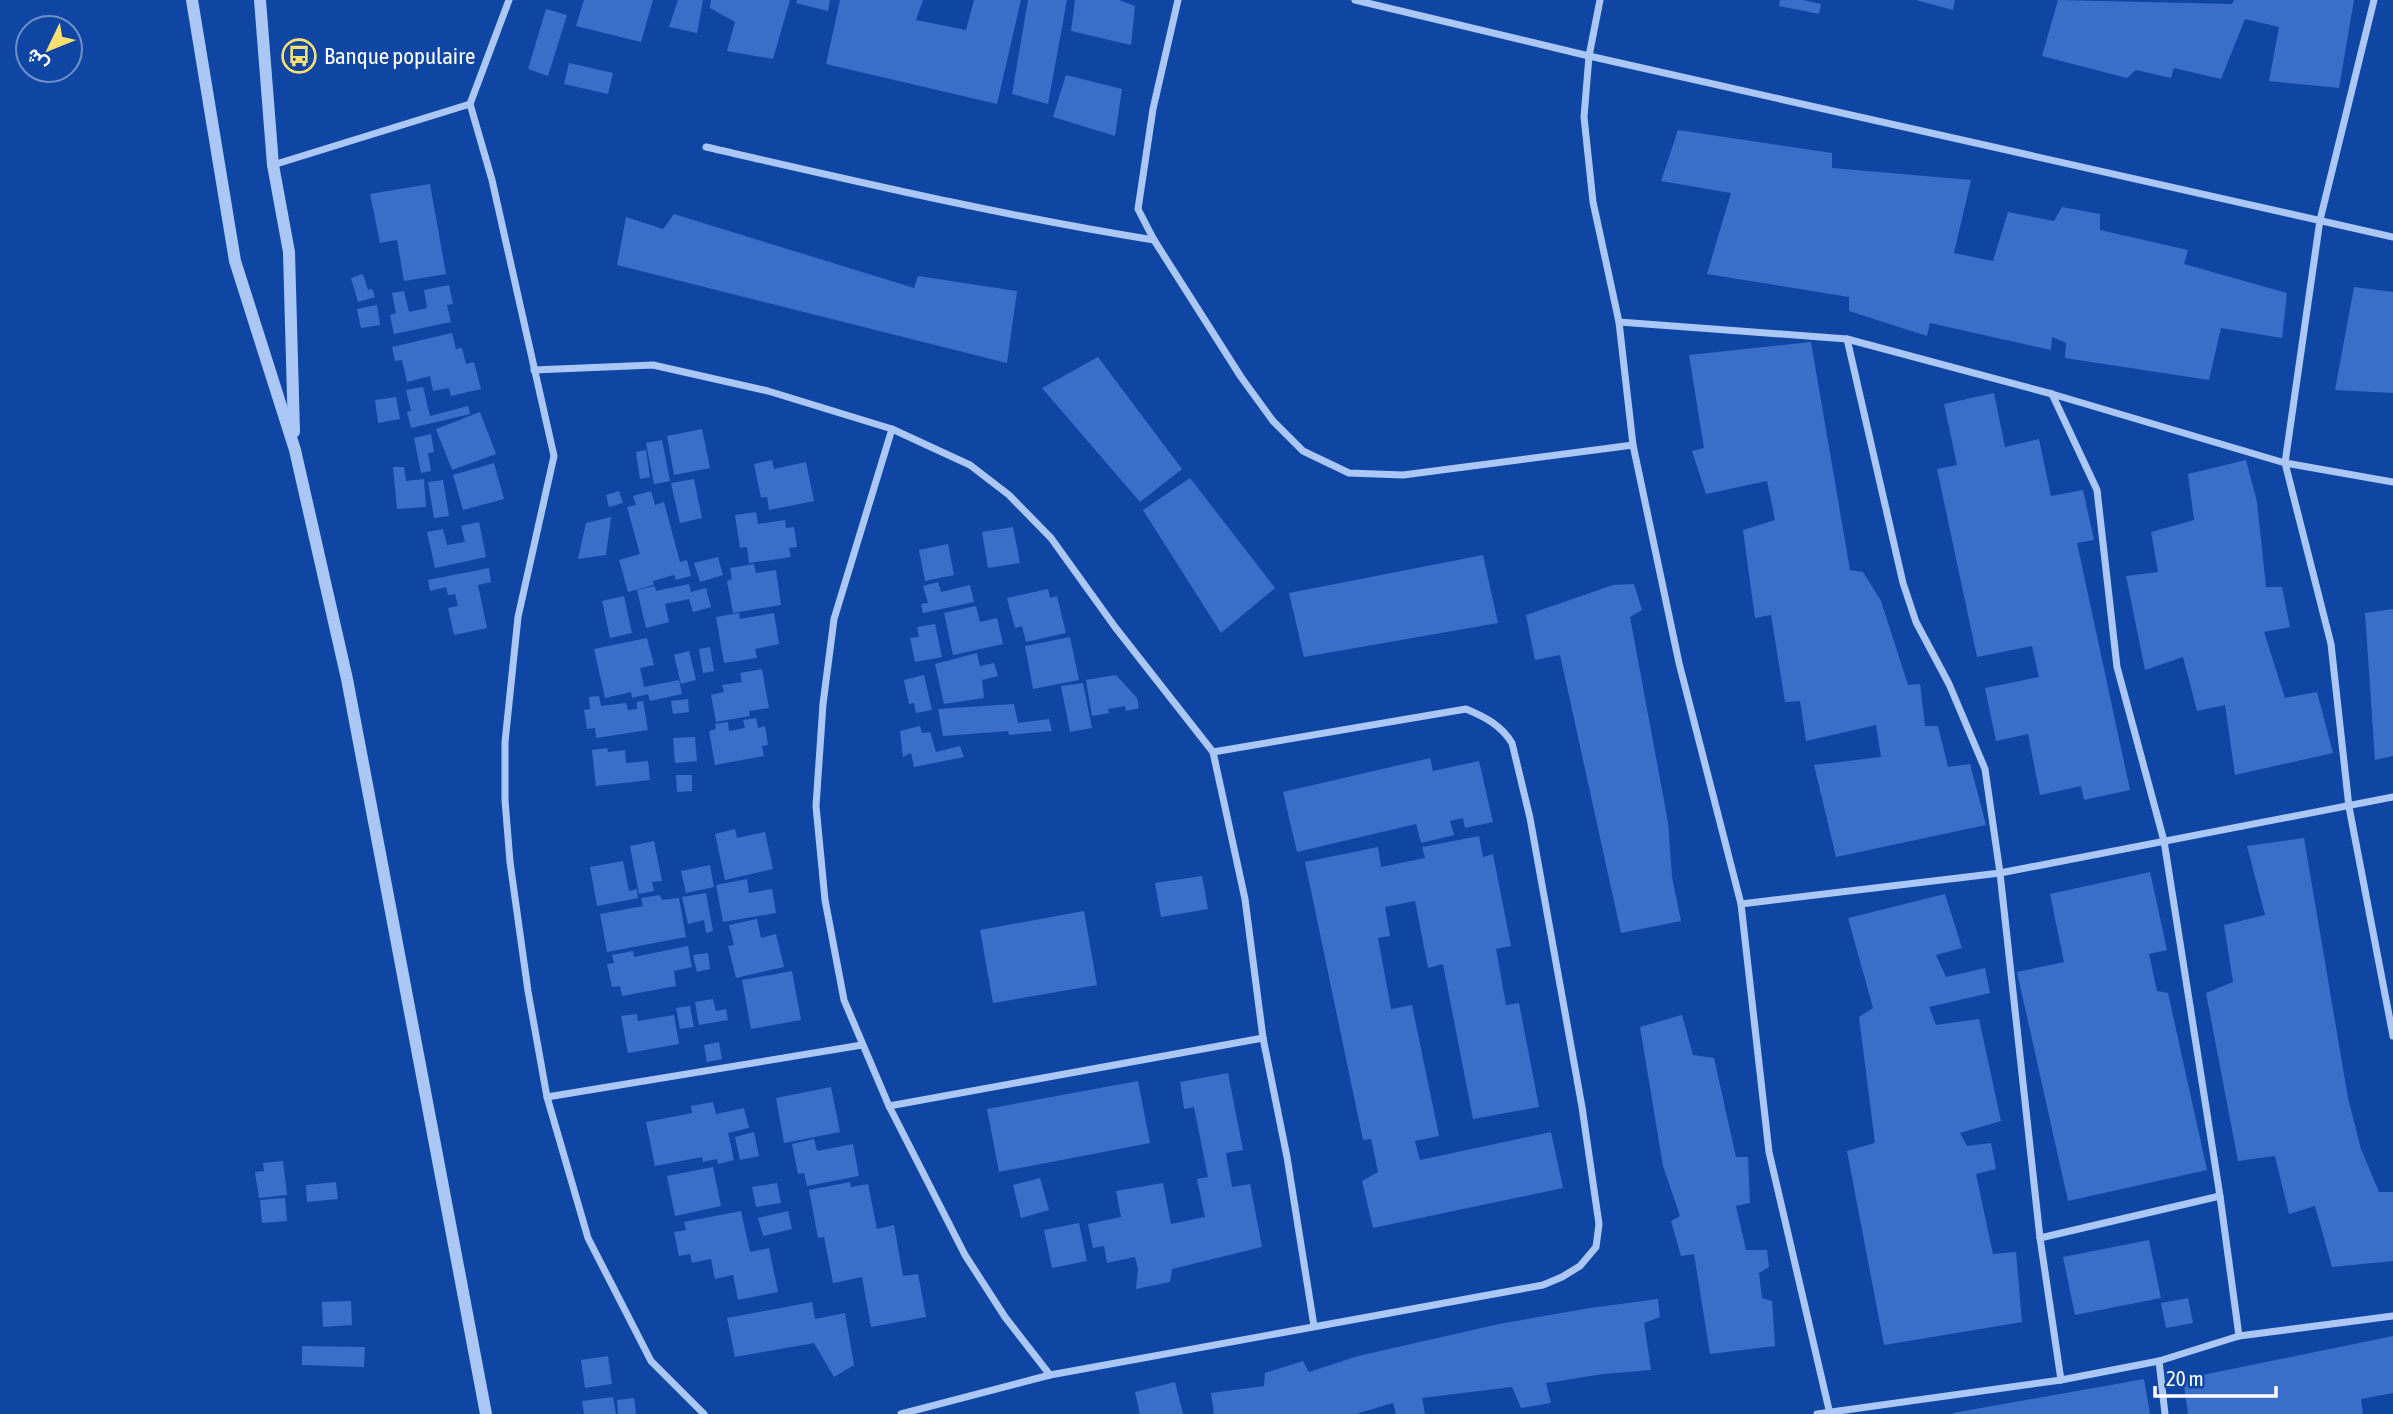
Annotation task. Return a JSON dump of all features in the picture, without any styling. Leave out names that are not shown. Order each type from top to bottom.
[{"type":"street","points":[[192,0],[235,261],[295,450],[346,680],[486,1414]]},
{"type":"street","points":[[260,0],[273,165],[289,252],[295,450]]},
{"type":"street","points":[[509,0],[470,104],[492,180],[554,456],[518,617],[505,742],[505,800],[510,862],[528,991],[547,1097],[588,1238],[651,1361],[704,1414]]},
{"type":"street","points":[[1178,0],[1153,109],[1138,209],[1154,240],[1241,377],[1273,421],[1303,451],[1349,473],[1403,475],[1633,445]]},
{"type":"street","points":[[1355,0],[2393,237]]},
{"type":"street","points":[[1600,0],[1589,55],[1584,117],[1593,202],[1619,322],[1633,445],[1679,663],[1741,904],[1769,1152],[1830,1413]]},
{"type":"street","points":[[2374,0],[2320,220],[2285,463],[2331,644],[2349,807],[2393,1036]]},
{"type":"street","points":[[273,165],[470,104]]},
{"type":"street","points":[[706,147],[1050,223],[1154,240]]},
{"type":"street","points":[[1619,322],[1847,339],[2052,394],[2285,463],[2393,482]]},
{"type":"street","points":[[1847,339],[1903,583],[1916,622],[1949,684],[1986,769],[2040,1238],[2061,1380]]},
{"type":"street","points":[[534,370],[653,365],[768,391],[892,429],[970,465],[1009,495],[1051,538],[1115,627],[1213,752],[1245,899],[1264,1038],[1287,1157],[1314,1326]]},
{"type":"street","points":[[2052,394],[2097,490],[2117,667],[2164,841],[2220,1196],[2239,1336]]},
{"type":"street","points":[[892,429],[834,619],[816,806],[827,912],[844,1000],[890,1106],[965,1255],[1005,1317],[1050,1375]]},
{"type":"street","points":[[901,1414],[1050,1375],[1542,1285],[1580,1266],[1596,1247],[1599,1224],[1582,1107],[1530,818],[1512,743],[1505,733],[1487,718],[1466,709],[1213,752]]},
{"type":"street","points":[[1741,904],[2000,873],[2393,797]]},
{"type":"street","points":[[890,1106],[1264,1038]]},
{"type":"street","points":[[547,1097],[862,1045]]},
{"type":"street","points":[[2040,1238],[2220,1196]]},
{"type":"street","points":[[1817,1414],[2061,1380],[2159,1361],[2239,1336],[2393,1316]]},
{"type":"street","points":[[2159,1361],[2165,1414]]},
{"type":"building","points":[[584,0],[653,0],[641,42],[576,26]]},
{"type":"building","points":[[678,0],[703,0],[697,33],[669,27]]},
{"type":"building","points":[[711,0],[790,0],[773,59],[727,51],[735,22],[710,8]]},
{"type":"building","points":[[797,0],[830,0],[828,11],[796,3]]},
{"type":"building","points":[[840,0],[923,0],[916,20],[966,30],[974,0],[1021,0],[997,104],[826,64]]},
{"type":"building","points":[[1028,0],[1067,0],[1048,104],[1012,94]]},
{"type":"building","points":[[1075,0],[1119,0],[1135,6],[1131,45],[1071,31]]},
{"type":"building","points":[[1780,0],[1803,0],[1821,4],[1819,14],[1779,6]]},
{"type":"building","points":[[1916,0],[1955,0],[1953,10]]},
{"type":"building","points":[[2058,0],[2232,4],[2234,0],[2354,0],[2339,88],[2269,81],[2279,27],[2245,19],[2221,79],[2174,68],[2171,78],[2136,70],[2127,78],[2042,56]]},
{"type":"building","points":[[546,9],[567,15],[548,76],[528,69]]},
{"type":"building","points":[[569,63],[613,73],[608,94],[564,84]]},
{"type":"building","points":[[1066,75],[1122,89],[1115,136],[1053,117]]},
{"type":"building","points":[[1678,130],[1832,153],[1832,168],[1971,180],[1954,253],[1993,261],[2008,212],[2054,221],[2062,207],[2100,214],[2100,230],[2188,250],[2184,264],[2287,293],[2282,338],[2221,328],[2209,380],[2065,358],[2066,343],[2052,337],[2051,350],[1930,323],[1927,336],[1849,311],[1849,297],[1707,274],[1731,193],[1661,181]]},
{"type":"building","points":[[430,184],[446,274],[404,281],[397,240],[380,243],[370,194]]},
{"type":"building","points":[[674,214],[914,288],[918,276],[1017,291],[1007,363],[617,265],[626,217],[663,229]]},
{"type":"building","points":[[363,274],[368,290],[372,289],[375,297],[358,302],[351,278]]},
{"type":"building","points":[[449,285],[453,304],[447,305],[451,322],[394,334],[390,315],[396,313],[392,293],[404,291],[409,312],[427,308],[424,290]]},
{"type":"building","points":[[2354,287],[2393,292],[2393,393],[2335,390]]},
{"type":"building","points":[[377,305],[380,325],[361,328],[357,309]]},
{"type":"building","points":[[452,333],[456,349],[462,348],[466,364],[474,362],[481,389],[451,396],[449,388],[433,391],[430,376],[407,382],[402,360],[395,361],[392,347]]},
{"type":"building","points":[[1811,342],[1850,570],[1863,572],[1881,601],[1908,685],[1920,684],[1925,726],[1938,726],[1948,767],[1970,764],[1986,825],[1836,857],[1814,765],[1881,757],[1876,725],[1806,741],[1800,701],[1785,702],[1771,615],[1755,618],[1743,530],[1775,520],[1767,481],[1706,494],[1692,451],[1704,448],[1689,355]]},
{"type":"building","points":[[1098,357],[1182,469],[1140,502],[1042,388]]},
{"type":"building","points":[[423,387],[430,416],[468,406],[470,414],[411,428],[407,412],[411,411],[406,390]]},
{"type":"building","points":[[1994,393],[2005,447],[2039,439],[2051,496],[2083,490],[2094,540],[2077,543],[2130,790],[2084,800],[2081,786],[2040,795],[2028,734],[1996,741],[1985,688],[2039,677],[2032,646],[1977,657],[1937,469],[1957,465],[1944,404]]},
{"type":"building","points":[[396,397],[400,419],[378,423],[375,400]]},
{"type":"building","points":[[480,412],[496,454],[452,470],[436,429]]},
{"type":"building","points":[[702,429],[710,468],[674,475],[667,436]]},
{"type":"building","points":[[431,434],[434,452],[428,453],[431,471],[421,473],[414,438]]},
{"type":"building","points":[[662,440],[670,481],[654,484],[646,443]]},
{"type":"building","points":[[646,450],[650,477],[640,479],[636,452]]},
{"type":"building","points":[[772,460],[774,469],[806,462],[814,501],[769,510],[767,497],[761,498],[754,464]]},
{"type":"building","points":[[2246,460],[2257,502],[2266,587],[2282,587],[2290,627],[2264,632],[2285,698],[2317,692],[2333,753],[2235,775],[2225,705],[2197,711],[2183,657],[2145,670],[2126,576],[2158,572],[2151,532],[2194,520],[2188,474]]},
{"type":"building","points":[[494,463],[504,499],[463,510],[453,475]]},
{"type":"building","points":[[393,467],[404,467],[406,481],[424,479],[426,507],[397,509]]},
{"type":"building","points":[[1190,478],[1275,588],[1221,633],[1143,510]]},
{"type":"building","points":[[694,479],[702,518],[680,523],[671,483]]},
{"type":"building","points":[[443,480],[449,516],[434,518],[428,482]]},
{"type":"building","points":[[619,491],[623,503],[609,507],[606,495]]},
{"type":"building","points":[[651,491],[655,505],[664,502],[680,562],[687,560],[691,576],[676,580],[674,575],[653,581],[654,585],[628,592],[619,560],[640,554],[627,507],[636,505],[633,496]]},
{"type":"building","points":[[756,512],[758,524],[785,520],[786,528],[794,527],[797,547],[789,548],[791,557],[749,563],[747,547],[740,548],[735,515]]},
{"type":"building","points":[[611,517],[606,555],[578,559],[586,523]]},
{"type":"building","points":[[479,522],[486,557],[435,568],[427,532],[443,529],[447,545],[465,542],[461,526]]},
{"type":"building","points":[[1013,527],[1020,563],[988,568],[982,532]]},
{"type":"building","points":[[948,544],[954,575],[925,581],[919,550]]},
{"type":"building","points":[[1483,555],[1498,623],[1304,657],[1289,593]]},
{"type":"building","points":[[718,557],[723,575],[700,582],[694,563]]},
{"type":"building","points":[[754,564],[756,573],[776,570],[781,605],[733,613],[727,581],[732,579],[730,568]]},
{"type":"building","points":[[489,568],[491,582],[478,585],[487,628],[454,635],[448,608],[458,606],[455,594],[448,595],[446,587],[430,591],[428,580]]},
{"type":"building","points":[[938,582],[941,592],[970,585],[974,602],[923,613],[921,604],[928,603],[923,586]]},
{"type":"building","points":[[689,584],[691,592],[706,588],[711,607],[693,612],[689,599],[665,604],[669,622],[646,628],[637,590],[655,586],[656,591]]},
{"type":"building","points":[[1634,584],[1642,610],[1630,617],[1668,822],[1672,877],[1681,921],[1621,933],[1560,655],[1535,660],[1526,615],[1613,585]]},
{"type":"building","points":[[1048,589],[1050,598],[1057,596],[1066,633],[1026,642],[1022,626],[1015,628],[1007,598]]},
{"type":"building","points":[[624,596],[632,633],[610,638],[602,601]]},
{"type":"building","points":[[976,606],[980,622],[997,618],[1003,644],[953,655],[944,613]]},
{"type":"building","points":[[2393,609],[2393,756],[2375,760],[2365,613]]},
{"type":"building","points":[[739,613],[740,619],[774,613],[779,644],[755,649],[757,658],[724,663],[716,617]]},
{"type":"building","points":[[935,624],[942,657],[915,662],[910,638],[919,637],[917,627]]},
{"type":"building","points":[[1070,637],[1079,680],[1033,689],[1025,646]]},
{"type":"building","points":[[647,638],[654,665],[640,668],[644,687],[679,680],[682,694],[650,701],[648,694],[632,698],[631,692],[605,698],[594,649]]},
{"type":"building","points":[[710,647],[714,671],[703,673],[699,649]]},
{"type":"building","points":[[689,651],[696,680],[681,684],[674,655]]},
{"type":"building","points":[[977,653],[980,666],[994,663],[998,676],[982,680],[984,698],[944,704],[935,664]]},
{"type":"building","points":[[762,669],[769,708],[749,711],[750,716],[716,722],[711,695],[724,692],[722,685],[742,682],[740,673]]},
{"type":"building","points":[[924,675],[932,710],[916,713],[914,703],[909,704],[904,680]]},
{"type":"building","points":[[1116,675],[1137,698],[1139,708],[1126,711],[1125,706],[1092,716],[1086,680]]},
{"type":"building","points":[[1083,683],[1092,728],[1070,732],[1061,686]]},
{"type":"building","points":[[599,696],[601,706],[626,703],[628,710],[637,709],[637,702],[643,701],[648,730],[596,738],[595,728],[587,729],[584,710],[590,709],[589,697]]},
{"type":"building","points":[[688,699],[689,712],[673,714],[671,701]]},
{"type":"building","points":[[1014,704],[1018,723],[1049,719],[1052,731],[943,736],[938,709]]},
{"type":"building","points":[[756,718],[758,728],[765,726],[768,745],[762,746],[764,756],[715,765],[709,731],[716,729],[715,724],[728,722],[729,731],[745,728],[743,720]]},
{"type":"building","points":[[920,726],[922,733],[930,732],[936,752],[960,746],[964,757],[914,767],[911,753],[903,757],[900,731]]},
{"type":"building","points":[[695,737],[697,761],[675,763],[673,738]]},
{"type":"building","points":[[607,748],[608,752],[625,750],[626,763],[648,761],[650,780],[596,786],[592,750]]},
{"type":"building","points":[[1430,758],[1433,771],[1479,761],[1493,822],[1465,828],[1463,818],[1450,821],[1454,835],[1421,843],[1416,824],[1297,852],[1283,792]]},
{"type":"building","points":[[676,775],[692,775],[692,791],[677,792]]},
{"type":"building","points":[[735,829],[737,838],[765,832],[773,869],[725,880],[715,834]]},
{"type":"building","points":[[1479,836],[1483,857],[1493,854],[1511,946],[1496,949],[1506,1005],[1519,1003],[1539,1107],[1473,1119],[1443,964],[1428,968],[1415,901],[1385,907],[1390,936],[1378,938],[1391,1009],[1412,1005],[1439,1136],[1415,1141],[1420,1160],[1551,1132],[1563,1188],[1373,1228],[1362,1181],[1378,1172],[1371,1139],[1363,1140],[1305,862],[1378,847],[1381,867],[1425,858],[1422,847]]},
{"type":"building","points":[[2304,838],[2348,1098],[2361,1149],[2379,1192],[2393,1192],[2393,1261],[2332,1267],[2315,1206],[2289,1214],[2275,1156],[2238,1161],[2206,993],[2233,982],[2224,925],[2265,915],[2247,846]]},
{"type":"building","points":[[654,841],[662,881],[652,882],[654,891],[639,894],[630,846]]},
{"type":"building","points":[[623,861],[629,891],[637,889],[638,898],[597,906],[590,867]]},
{"type":"building","points":[[710,865],[714,887],[686,893],[681,871]]},
{"type":"building","points":[[2150,872],[2167,950],[2149,954],[2157,991],[2168,993],[2207,1170],[2068,1201],[2017,972],[2064,962],[2050,894]]},
{"type":"building","points":[[1202,876],[1208,909],[1161,917],[1155,883]]},
{"type":"building","points":[[747,879],[749,893],[772,889],[776,913],[723,922],[716,885]]},
{"type":"building","points":[[706,893],[713,931],[706,933],[704,920],[688,924],[682,897]]},
{"type":"building","points":[[1945,894],[1962,948],[1936,955],[1946,977],[1985,968],[1990,993],[1929,1007],[1936,1025],[1979,1019],[2001,1121],[1960,1133],[1967,1146],[1991,1143],[1996,1169],[1976,1174],[1993,1254],[2016,1252],[2022,1322],[1884,1345],[1847,1151],[1875,1143],[1859,1017],[1873,1008],[1848,918]]},
{"type":"building","points":[[660,895],[662,900],[679,898],[686,937],[607,952],[600,914],[643,906],[641,898]]},
{"type":"building","points":[[1084,911],[1097,985],[993,1003],[980,930]]},
{"type":"building","points":[[757,919],[761,938],[776,934],[784,967],[736,978],[728,946],[734,945],[729,925]]},
{"type":"building","points":[[688,946],[692,967],[674,971],[676,986],[622,996],[620,986],[612,987],[607,964],[614,963],[612,955],[633,951],[634,957]]},
{"type":"building","points":[[708,953],[710,969],[697,972],[693,955]]},
{"type":"building","points":[[792,971],[801,1020],[751,1029],[742,980]]},
{"type":"building","points":[[713,999],[716,1011],[726,1009],[728,1020],[699,1025],[695,1002]]},
{"type":"building","points":[[690,1006],[694,1027],[680,1029],[676,1008]]},
{"type":"building","points":[[637,1014],[638,1021],[674,1015],[679,1044],[628,1053],[621,1016]]},
{"type":"building","points":[[1682,1015],[1693,1055],[1714,1058],[1736,1157],[1748,1157],[1750,1203],[1736,1206],[1746,1250],[1767,1250],[1769,1267],[1759,1273],[1762,1298],[1772,1301],[1775,1346],[1710,1354],[1694,1254],[1681,1256],[1671,1221],[1680,1216],[1663,1166],[1640,1027]]},
{"type":"building","points":[[719,1042],[722,1059],[707,1062],[704,1045]]},
{"type":"building","points":[[1228,1073],[1243,1150],[1226,1153],[1232,1187],[1250,1184],[1262,1247],[1172,1269],[1170,1282],[1136,1289],[1138,1269],[1135,1257],[1107,1263],[1104,1246],[1093,1248],[1088,1224],[1121,1217],[1116,1191],[1163,1183],[1171,1224],[1205,1217],[1197,1179],[1208,1177],[1194,1107],[1184,1109],[1180,1082]]},
{"type":"building","points":[[1138,1081],[1150,1143],[999,1172],[987,1109]]},
{"type":"building","points":[[831,1087],[840,1132],[784,1143],[776,1098]]},
{"type":"building","points":[[713,1102],[716,1114],[744,1108],[749,1128],[728,1133],[734,1160],[718,1164],[717,1159],[703,1162],[702,1157],[655,1166],[646,1122],[692,1113],[691,1106]]},
{"type":"building","points":[[754,1132],[759,1156],[740,1160],[735,1137]]},
{"type":"building","points":[[814,1139],[817,1151],[853,1144],[859,1176],[807,1186],[804,1173],[798,1174],[792,1144]]},
{"type":"building","points":[[283,1161],[287,1195],[259,1198],[255,1172],[264,1171],[263,1163]]},
{"type":"building","points":[[713,1167],[721,1206],[675,1216],[667,1176]]},
{"type":"building","points":[[1040,1178],[1049,1210],[1021,1218],[1013,1185]]},
{"type":"building","points":[[336,1182],[338,1199],[307,1202],[306,1185]]},
{"type":"building","points":[[850,1182],[851,1187],[868,1184],[877,1229],[894,1225],[903,1276],[918,1274],[926,1317],[871,1327],[862,1277],[833,1283],[824,1237],[818,1238],[809,1190]]},
{"type":"building","points":[[777,1183],[781,1203],[756,1207],[752,1187]]},
{"type":"building","points":[[285,1198],[287,1221],[262,1223],[260,1200]]},
{"type":"building","points":[[741,1211],[750,1252],[769,1248],[778,1292],[738,1300],[733,1275],[715,1279],[711,1259],[692,1263],[690,1254],[679,1256],[674,1232],[686,1230],[684,1222]]},
{"type":"building","points":[[788,1211],[792,1229],[763,1236],[758,1218]]},
{"type":"building","points":[[1079,1223],[1087,1261],[1052,1268],[1044,1230]]},
{"type":"building","points":[[2149,1240],[2161,1298],[2075,1315],[2063,1257]]},
{"type":"building","points":[[2188,1298],[2193,1323],[2166,1328],[2161,1303]]},
{"type":"building","points":[[1658,1299],[1660,1317],[1644,1323],[1651,1370],[1546,1383],[1551,1403],[1521,1408],[1512,1387],[1422,1398],[1425,1414],[1396,1414],[1393,1403],[1356,1414],[1214,1414],[1211,1393],[1264,1386],[1265,1373],[1303,1361],[1309,1372],[1358,1356],[1499,1324]]},
{"type":"building","points":[[351,1301],[352,1325],[323,1327],[322,1302]]},
{"type":"building","points":[[812,1302],[815,1319],[845,1313],[854,1365],[834,1377],[814,1343],[735,1357],[727,1318]]},
{"type":"building","points":[[2393,1336],[2393,1393],[2361,1399],[2363,1414],[2188,1414],[2183,1379]]},
{"type":"building","points":[[302,1346],[365,1347],[364,1367],[302,1365]]},
{"type":"building","points":[[608,1356],[612,1384],[585,1388],[581,1360]]},
{"type":"building","points":[[2144,1379],[2150,1414],[1953,1413]]},
{"type":"building","points":[[1175,1382],[1183,1414],[1140,1414],[1135,1392]]},
{"type":"building","points":[[613,1397],[616,1414],[584,1414],[582,1401]]},
{"type":"building","points":[[634,1398],[636,1414],[618,1414],[617,1400]]},
{"type":"place","name":"Banque populaire","points":[[299,56]]}]
